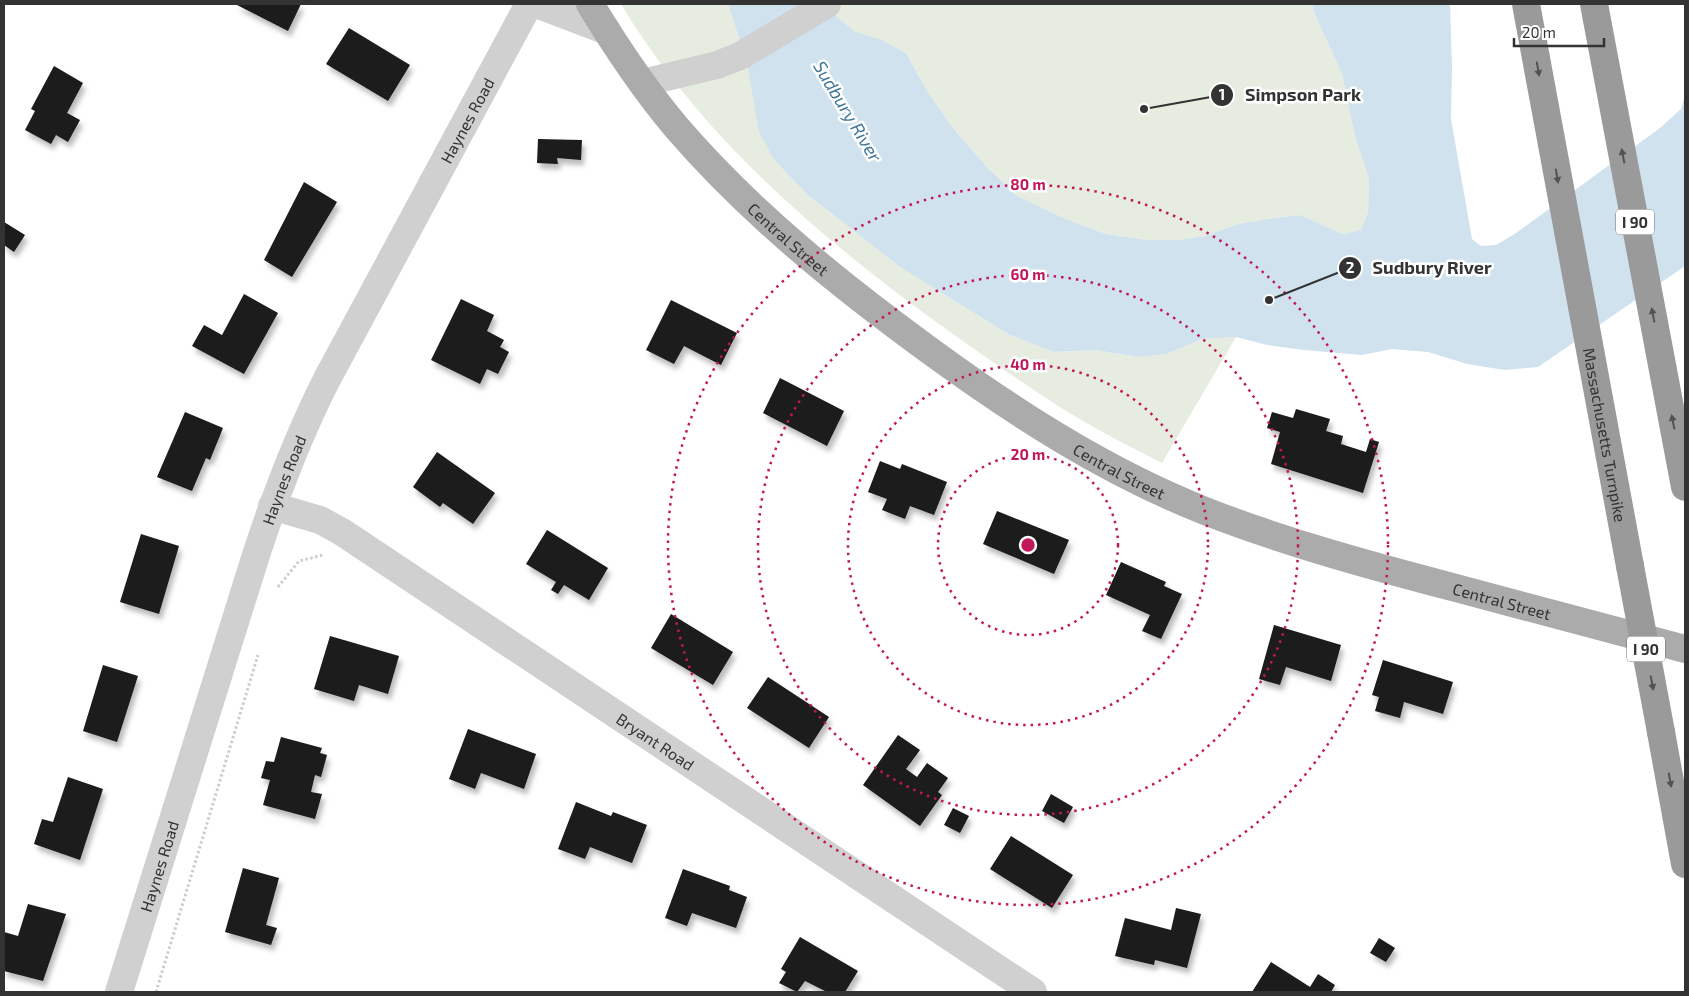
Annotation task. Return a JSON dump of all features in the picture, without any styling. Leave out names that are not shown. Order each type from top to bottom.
[{"type":"highway","name":"Massachusetts Turnpike","points":[[1526,4],[1685,864]]},
{"type":"highway","name":"I 90","points":[[1594,4],[1685,487]]},
{"type":"main road","name":"Central Street","points":[[590,4],[642,83],[676,127],[741,196],[840,283],[896,326],[983,388],[1050,432],[1151,487],[1258,531],[1315,549],[1685,649]]},
{"type":"street","name":"Haynes Road","points":[[119,992],[272,506],[304,426],[327,379],[529,4]]},
{"type":"street","points":[[536,4],[606,31]]},
{"type":"street","points":[[642,83],[717,65],[740,56],[827,4]]},
{"type":"street","name":"Bryant Road","points":[[272,506],[296,512],[334,528],[1033,992]]},
{"type":"path","points":[[276,596],[279,586],[299,561],[325,554],[334,528]]},
{"type":"path","points":[[156,992],[259,652]]},
{"type":"shaded area","points":[[621,4],[728,4],[775,161],[808,195],[900,267],[1008,334],[1054,352],[1095,350],[1139,357],[1167,354],[1202,339],[1236,337],[1162,463],[1087,423],[1030,387],[932,319],[844,251],[761,177],[722,137],[685,95],[652,51]]},
{"type":"shaded area","points":[[833,4],[1312,4],[1342,74],[1354,133],[1369,179],[1368,212],[1361,230],[1343,234],[1300,215],[1238,224],[1205,236],[1178,240],[1147,240],[1106,234],[1068,220],[1017,196],[986,166],[953,128],[927,91],[906,53],[882,40],[854,31],[833,13]]},
{"type":"water","points":[[728,4],[833,4],[833,13],[854,31],[882,40],[906,53],[927,91],[953,128],[986,166],[1017,196],[1068,220],[1106,234],[1147,240],[1178,240],[1205,236],[1238,224],[1300,215],[1343,234],[1361,230],[1368,212],[1369,179],[1354,133],[1342,74],[1312,4],[1450,4],[1451,119],[1472,239],[1481,246],[1496,245],[1516,233],[1660,128],[1681,109],[1685,96],[1685,266],[1538,367],[1505,370],[1467,364],[1428,352],[1392,349],[1362,355],[1267,345],[1236,337],[1202,339],[1167,354],[1139,357],[1095,350],[1054,352],[1008,334],[900,267],[808,195],[775,161],[759,132],[747,63]]},
{"type":"building","points":[[235,4],[301,4],[288,31]]},
{"type":"building","points":[[349,28],[410,65],[388,101],[326,64]]},
{"type":"building","points":[[54,66],[83,83],[67,113],[80,120],[68,142],[56,135],[51,144],[25,130],[35,111],[31,109]]},
{"type":"building","points":[[538,139],[582,140],[581,160],[557,158],[558,164],[537,163]]},
{"type":"building","points":[[304,182],[337,202],[292,277],[264,260]]},
{"type":"building","points":[[4,222],[25,235],[14,252],[4,245]]},
{"type":"building","points":[[244,294],[278,313],[244,374],[192,346],[204,325],[222,335]]},
{"type":"building","points":[[461,299],[494,315],[487,331],[504,340],[500,347],[509,352],[498,374],[487,369],[480,384],[431,360]]},
{"type":"building","points":[[671,300],[737,333],[721,365],[684,346],[674,364],[646,350]]},
{"type":"building","points":[[780,378],[844,411],[827,446],[763,413]]},
{"type":"building","points":[[1296,409],[1330,419],[1326,431],[1343,436],[1341,444],[1366,452],[1370,439],[1379,442],[1363,493],[1271,464],[1280,432],[1267,428],[1272,412],[1293,418]]},
{"type":"building","points":[[185,412],[223,428],[210,460],[206,458],[192,491],[157,477]]},
{"type":"building","points":[[437,452],[495,493],[473,524],[443,503],[440,507],[413,487]]},
{"type":"building","points":[[880,461],[900,469],[902,464],[947,482],[934,515],[910,506],[905,519],[882,510],[887,499],[868,492]]},
{"type":"building","points":[[997,511],[1069,540],[1054,574],[983,544]]},
{"type":"building","points":[[547,530],[608,568],[589,600],[564,585],[558,594],[551,590],[556,582],[526,564]]},
{"type":"building","points":[[141,534],[179,546],[159,614],[120,602]]},
{"type":"building","points":[[1121,562],[1166,582],[1164,586],[1182,594],[1161,639],[1142,631],[1150,615],[1106,595]]},
{"type":"building","points":[[671,614],[733,652],[713,685],[651,648]]},
{"type":"building","points":[[1274,625],[1341,645],[1331,681],[1286,667],[1280,685],[1259,679]]},
{"type":"building","points":[[330,636],[399,656],[388,694],[359,685],[354,701],[314,689]]},
{"type":"building","points":[[1383,660],[1453,682],[1443,714],[1404,702],[1400,718],[1375,711],[1379,697],[1372,695]]},
{"type":"building","points":[[103,665],[138,676],[117,742],[83,731]]},
{"type":"building","points":[[768,677],[829,717],[809,748],[747,708]]},
{"type":"building","points":[[468,729],[536,754],[524,789],[481,773],[475,789],[449,779]]},
{"type":"building","points":[[898,735],[920,750],[906,769],[917,777],[927,763],[948,778],[938,792],[942,795],[920,826],[863,785]]},
{"type":"building","points":[[281,737],[322,748],[320,753],[327,755],[321,777],[315,775],[311,792],[322,794],[315,819],[263,805],[270,780],[261,778],[266,761],[274,762]]},
{"type":"building","points":[[68,777],[103,789],[80,860],[34,844],[42,819],[53,822]]},
{"type":"building","points":[[1051,794],[1073,807],[1064,823],[1042,811]]},
{"type":"building","points":[[576,802],[611,816],[613,812],[647,825],[632,863],[590,847],[585,859],[558,849]]},
{"type":"building","points":[[953,808],[969,816],[960,833],[944,825]]},
{"type":"building","points":[[1011,836],[1073,875],[1052,908],[990,869]]},
{"type":"building","points":[[243,868],[279,878],[266,925],[277,928],[271,945],[225,932]]},
{"type":"building","points":[[683,869],[730,886],[729,890],[747,897],[736,928],[692,913],[687,926],[665,918]]},
{"type":"building","points":[[28,904],[66,914],[43,981],[4,971],[4,932],[18,936]]},
{"type":"building","points":[[1176,908],[1201,914],[1187,968],[1155,960],[1154,965],[1115,956],[1125,918],[1171,930]]},
{"type":"building","points":[[800,937],[858,971],[845,992],[827,992],[805,981],[797,992],[779,983],[786,972],[781,969]]},
{"type":"building","points":[[1379,938],[1395,948],[1386,962],[1370,953]]},
{"type":"building","points":[[1271,962],[1310,987],[1318,974],[1335,985],[1331,992],[1252,992]]},
{"type":"place","name":"Simpson Park","points":[[1144,109]]},
{"type":"place","name":"Sudbury River","points":[[1269,300]]}]
